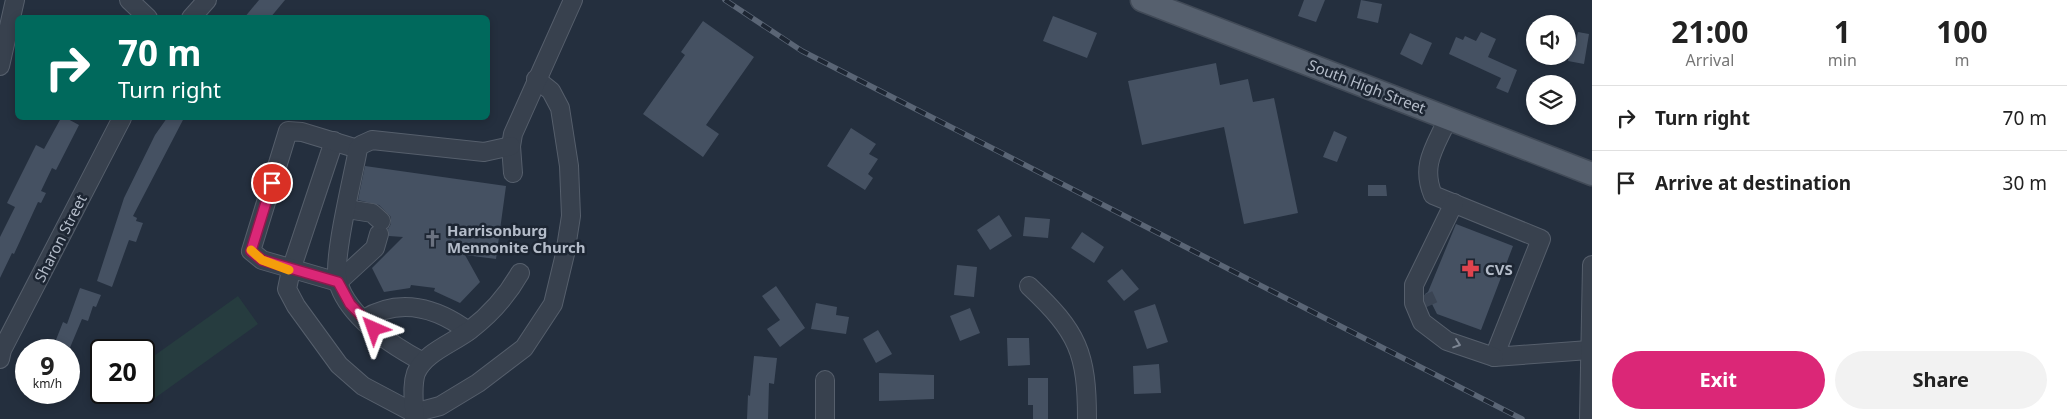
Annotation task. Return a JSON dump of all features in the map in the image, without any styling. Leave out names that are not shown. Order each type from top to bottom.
[{"type":"main road","name":"South High Street","points":[[1142,0],[1592,174]]},
{"type":"street","points":[[0,66],[16,0]]},
{"type":"street","points":[[129,0],[145,15]]},
{"type":"street","points":[[194,15],[206,0]]},
{"type":"street","points":[[513,173],[510,146],[513,134],[573,0]]},
{"type":"street","points":[[414,416],[440,406],[478,383],[524,348],[553,304],[565,254],[571,216],[569,166],[560,108],[551,91],[536,79]]},
{"type":"street","points":[[1448,118],[1426,166],[1428,184],[1433,195],[1541,239],[1494,357]]},
{"type":"street","name":"Sharon Street","points":[[1,353],[121,120]]},
{"type":"street","points":[[338,282],[290,270],[262,260],[251,251],[288,131],[302,132],[358,149]]},
{"type":"street","points":[[423,362],[394,347],[364,319],[350,304],[338,282],[337,259],[358,149],[361,145],[372,140],[484,152],[510,146]]},
{"type":"street","points":[[334,141],[290,270],[287,289],[296,306],[339,365],[363,386],[414,416]]},
{"type":"street","points":[[1454,203],[1425,266],[1414,285],[1414,303],[1422,322],[1446,341],[1494,357],[1589,350]]},
{"type":"street","points":[[338,282],[375,248],[380,228],[372,212],[348,209]]},
{"type":"street","points":[[1589,419],[1592,265]]},
{"type":"street","points":[[1425,266],[1426,300],[1438,335]]},
{"type":"street","points":[[414,416],[415,375],[423,362],[468,331],[498,305],[520,273]]},
{"type":"street","points":[[1029,286],[1067,327],[1080,350],[1086,375],[1087,419]]},
{"type":"street","points":[[364,319],[386,309],[415,307],[448,316],[468,331]]},
{"type":"street","points":[[824,380],[825,419]]},
{"type":"green space","points":[[238,296],[258,324],[155,398],[155,355]]},
{"type":"building","points":[[259,0],[285,0],[272,15],[246,15]]},
{"type":"building","points":[[1304,0],[1325,0],[1316,22],[1298,16]]},
{"type":"building","points":[[1361,0],[1382,4],[1378,23],[1357,18]]},
{"type":"building","points":[[1053,16],[1097,33],[1087,58],[1043,41]]},
{"type":"building","points":[[703,21],[754,57],[706,125],[719,134],[703,157],[643,114],[685,55],[681,52]]},
{"type":"building","points":[[1481,32],[1496,39],[1488,57],[1517,70],[1508,93],[1496,88],[1501,78],[1449,54],[1456,37],[1463,40],[1465,36],[1476,41]]},
{"type":"building","points":[[1578,32],[1589,34],[1584,64],[1576,62]]},
{"type":"building","points":[[1410,33],[1432,43],[1422,65],[1400,54]]},
{"type":"building","points":[[1216,63],[1220,85],[1248,79],[1253,102],[1274,98],[1298,213],[1244,224],[1224,127],[1142,145],[1128,81]]},
{"type":"building","points":[[60,120],[70,120],[79,125],[56,170],[52,168],[41,191],[46,193],[41,203],[38,202],[14,254],[12,253],[0,278],[0,237],[15,207],[7,203],[36,145],[44,149]]},
{"type":"building","points":[[166,120],[183,120],[133,216],[137,218],[136,221],[143,223],[136,242],[129,240],[112,287],[97,281],[124,198],[155,135]]},
{"type":"building","points":[[851,128],[876,144],[869,154],[878,159],[868,174],[873,178],[865,190],[827,166]]},
{"type":"building","points":[[1334,131],[1347,137],[1337,162],[1323,157]]},
{"type":"building","points":[[365,166],[506,186],[496,259],[465,255],[480,282],[460,303],[434,291],[435,288],[411,285],[410,288],[384,292],[372,268],[403,237],[389,236],[388,229],[391,224],[391,217],[379,205],[358,200]]},
{"type":"building","points":[[1368,185],[1386,185],[1387,196],[1368,196]]},
{"type":"building","points":[[999,215],[1012,236],[990,250],[977,230]]},
{"type":"building","points":[[1025,217],[1050,219],[1048,238],[1023,236]]},
{"type":"building","name":"CVS","points":[[1456,224],[1513,246],[1481,330],[1437,314],[1432,304],[1427,306],[1425,301],[1425,294],[1428,292]]},
{"type":"building","points":[[1082,232],[1104,247],[1094,263],[1071,248]]},
{"type":"building","points":[[957,265],[977,267],[974,297],[954,295]]},
{"type":"building","points":[[1122,269],[1139,289],[1124,301],[1107,281]]},
{"type":"building","points":[[776,286],[805,328],[780,347],[767,329],[780,320],[762,296]]},
{"type":"building","points":[[80,288],[101,295],[96,307],[93,306],[88,321],[82,319],[74,339],[56,339],[63,322],[67,324]]},
{"type":"building","points":[[816,303],[837,307],[836,315],[849,317],[846,334],[811,329]]},
{"type":"building","points":[[1155,304],[1168,342],[1147,349],[1134,311]]},
{"type":"building","points":[[970,308],[980,333],[960,341],[950,316]]},
{"type":"building","points":[[878,330],[892,354],[876,363],[863,339]]},
{"type":"building","points":[[1007,338],[1029,338],[1030,365],[1008,366]]},
{"type":"building","points":[[754,356],[777,358],[774,384],[769,383],[768,419],[747,419],[748,395],[750,396]]},
{"type":"building","points":[[1159,364],[1161,393],[1134,394],[1133,366]]},
{"type":"building","points":[[879,373],[934,375],[934,399],[879,401]]},
{"type":"building","points":[[1028,378],[1048,378],[1048,419],[1033,419],[1033,405],[1028,405]]},
{"type":"tunnel","points":[[1424,295],[1429,306]]},
{"type":"railway","points":[[725,0],[802,51],[1522,419]]},
{"type":"slow traffic","points":[[251,250],[262,260],[289,270]]},
{"type":"place","name":"Harrisonburg Mennonite Church","points":[[433,239]]},
{"type":"place","name":"CVS","points":[[1471,269]]},
{"type":"route","points":[[272,183],[251,251],[262,260],[290,270],[338,282],[350,304],[374,329]]}]
